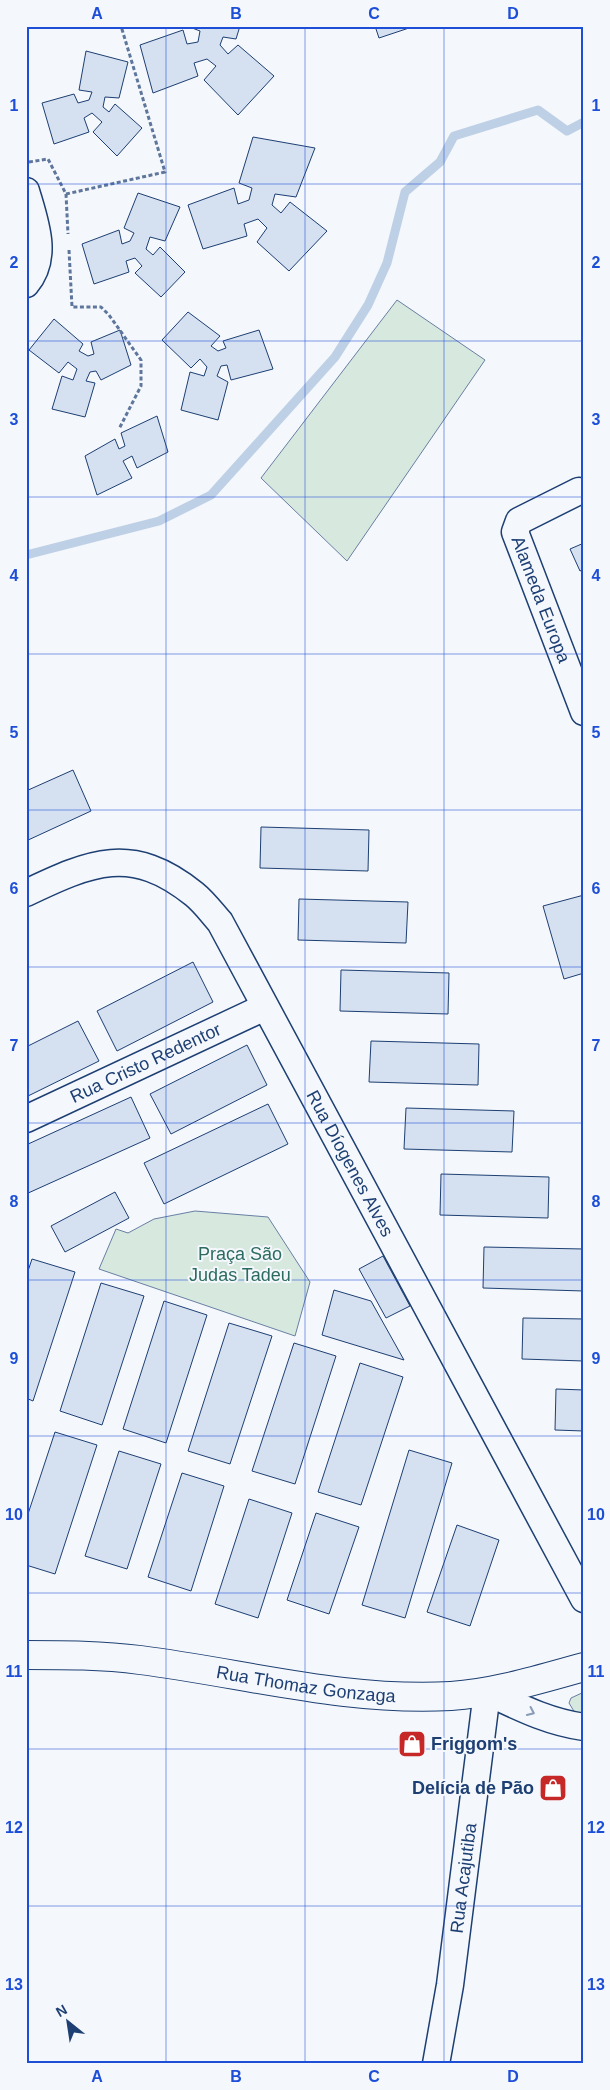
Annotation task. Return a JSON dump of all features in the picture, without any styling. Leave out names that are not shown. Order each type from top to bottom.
[{"type":"main road","name":"Rua Thomaz Gonzaga","points":[[26,1655],[82,1655],[140,1660],[358,1695],[451,1696],[487,1692],[584,1667]]},
{"type":"street","points":[[26,192],[38,235],[39,257],[33,276],[26,284]]},
{"type":"street","name":"Alameda Europa","points":[[579,491],[519,521],[515,532],[584,712]]},
{"type":"street","name":"Rua Díogenes Alves","points":[[26,893],[79,870],[107,864],[132,862],[152,868],[178,883],[195,896],[220,922],[584,1599]]},
{"type":"street","name":"Rua Cristo Redentor","points":[[26,1119],[265,1007]]},
{"type":"street","points":[[487,1692],[543,1718],[567,1725],[584,1727]]},
{"type":"street","name":"Rua Acajutiba","points":[[436,2064],[450,1985],[487,1692]]},
{"type":"path","points":[[66,194],[165,172],[121,26]]},
{"type":"path","points":[[26,162],[48,159],[66,194],[72,308],[100,307],[109,314],[141,360],[141,386],[119,429]]},
{"type":"green space","points":[[397,300],[485,360],[347,561],[261,478]]},
{"type":"green space","name":"Praça São Judas Tadeu","points":[[195,1211],[268,1217],[310,1282],[295,1336],[99,1269],[116,1229],[128,1233],[154,1219]]},
{"type":"green space","points":[[584,1692],[584,1714],[575,1713],[569,1703],[571,1698]]},
{"type":"building","points":[[187,26],[240,26],[236,39],[223,37],[220,45],[228,54],[238,45],[274,76],[238,115],[204,80],[216,66],[207,59],[194,63],[198,76],[153,93],[140,45],[183,30],[187,44],[198,42],[200,31]]},
{"type":"building","points":[[375,26],[415,26],[379,38]]},
{"type":"building","points":[[86,51],[128,62],[119,98],[105,97],[103,107],[109,112],[115,104],[142,128],[117,156],[93,132],[102,122],[92,113],[84,118],[89,132],[54,144],[42,103],[74,94],[78,103],[89,100],[92,92],[79,90]]},
{"type":"building","points":[[253,137],[315,148],[296,197],[275,194],[272,205],[281,213],[290,202],[327,231],[289,271],[257,242],[267,228],[258,219],[244,224],[247,236],[203,249],[188,205],[234,188],[238,204],[249,200],[252,188],[239,183]]},
{"type":"building","points":[[138,193],[180,207],[165,241],[150,237],[146,249],[153,255],[160,247],[185,272],[161,297],[135,273],[142,266],[135,258],[126,261],[129,272],[94,284],[82,244],[119,230],[122,244],[130,241],[134,233],[124,228]]},
{"type":"building","points":[[188,312],[220,336],[211,346],[218,351],[226,348],[223,341],[259,330],[273,369],[231,380],[227,365],[221,366],[217,376],[228,382],[218,420],[181,410],[190,372],[204,376],[207,367],[200,359],[191,368],[162,340]]},
{"type":"building","points":[[54,319],[83,344],[79,351],[88,356],[94,354],[91,342],[120,330],[131,365],[101,380],[96,371],[90,372],[86,381],[95,383],[85,417],[52,409],[62,376],[73,380],[77,369],[68,362],[59,373],[29,350]]},
{"type":"building","points":[[157,416],[168,452],[137,468],[132,456],[123,461],[132,478],[97,495],[85,456],[115,439],[119,449],[125,446],[121,433]]},
{"type":"building","points":[[584,543],[584,569],[580,571],[570,549]]},
{"type":"building","points":[[73,770],[91,811],[26,841],[26,791]]},
{"type":"building","points":[[261,827],[369,830],[368,871],[260,868]]},
{"type":"building","points":[[584,895],[584,973],[564,979],[543,906]]},
{"type":"building","points":[[299,899],[408,902],[406,943],[298,940]]},
{"type":"building","points":[[193,962],[213,1002],[117,1051],[97,1011]]},
{"type":"building","points":[[341,970],[449,973],[448,1014],[340,1011]]},
{"type":"building","points":[[78,1021],[99,1061],[26,1097],[26,1047]]},
{"type":"building","points":[[371,1041],[479,1044],[478,1085],[369,1082]]},
{"type":"building","points":[[247,1045],[267,1085],[171,1134],[150,1094]]},
{"type":"building","points":[[131,1097],[150,1138],[26,1194],[26,1145]]},
{"type":"building","points":[[268,1104],[288,1144],[164,1204],[144,1163]]},
{"type":"building","points":[[406,1108],[514,1111],[512,1152],[404,1149]]},
{"type":"building","points":[[441,1174],[549,1177],[548,1218],[440,1215]]},
{"type":"building","points":[[115,1192],[129,1218],[65,1252],[51,1226]]},
{"type":"building","points":[[484,1247],[584,1249],[584,1291],[483,1288]]},
{"type":"building","points":[[383,1256],[410,1306],[386,1318],[359,1269]]},
{"type":"building","points":[[32,1259],[75,1272],[33,1401],[26,1398],[26,1277]]},
{"type":"building","points":[[101,1283],[144,1296],[102,1425],[60,1411]]},
{"type":"building","points":[[334,1290],[371,1301],[404,1360],[322,1335]]},
{"type":"building","points":[[164,1301],[207,1315],[166,1443],[123,1429]]},
{"type":"building","points":[[523,1318],[584,1319],[584,1361],[522,1359]]},
{"type":"building","points":[[229,1323],[272,1336],[230,1464],[188,1451]]},
{"type":"building","points":[[294,1343],[336,1356],[295,1484],[252,1471]]},
{"type":"building","points":[[360,1363],[403,1377],[361,1505],[318,1492]]},
{"type":"building","points":[[556,1389],[584,1390],[584,1431],[555,1430]]},
{"type":"building","points":[[55,1432],[97,1445],[55,1574],[26,1565],[26,1520]]},
{"type":"building","points":[[409,1450],[452,1463],[405,1618],[362,1605]]},
{"type":"building","points":[[119,1451],[161,1464],[127,1569],[85,1556]]},
{"type":"building","points":[[182,1473],[224,1486],[191,1591],[148,1577]]},
{"type":"building","points":[[249,1499],[292,1513],[258,1618],[215,1604]]},
{"type":"building","points":[[316,1513],[359,1527],[329,1614],[287,1600]]},
{"type":"building","points":[[457,1525],[499,1540],[470,1626],[427,1612]]},
{"type":"waterway","points":[[26,555],[159,521],[211,495],[335,357],[368,305],[387,263],[405,192],[440,162],[454,136],[538,110],[567,131],[584,122]]},
{"type":"place","name":"Friggom's","points":[[412,1744]]},
{"type":"place","name":"Delícia de Pão","points":[[553,1788]]}]
